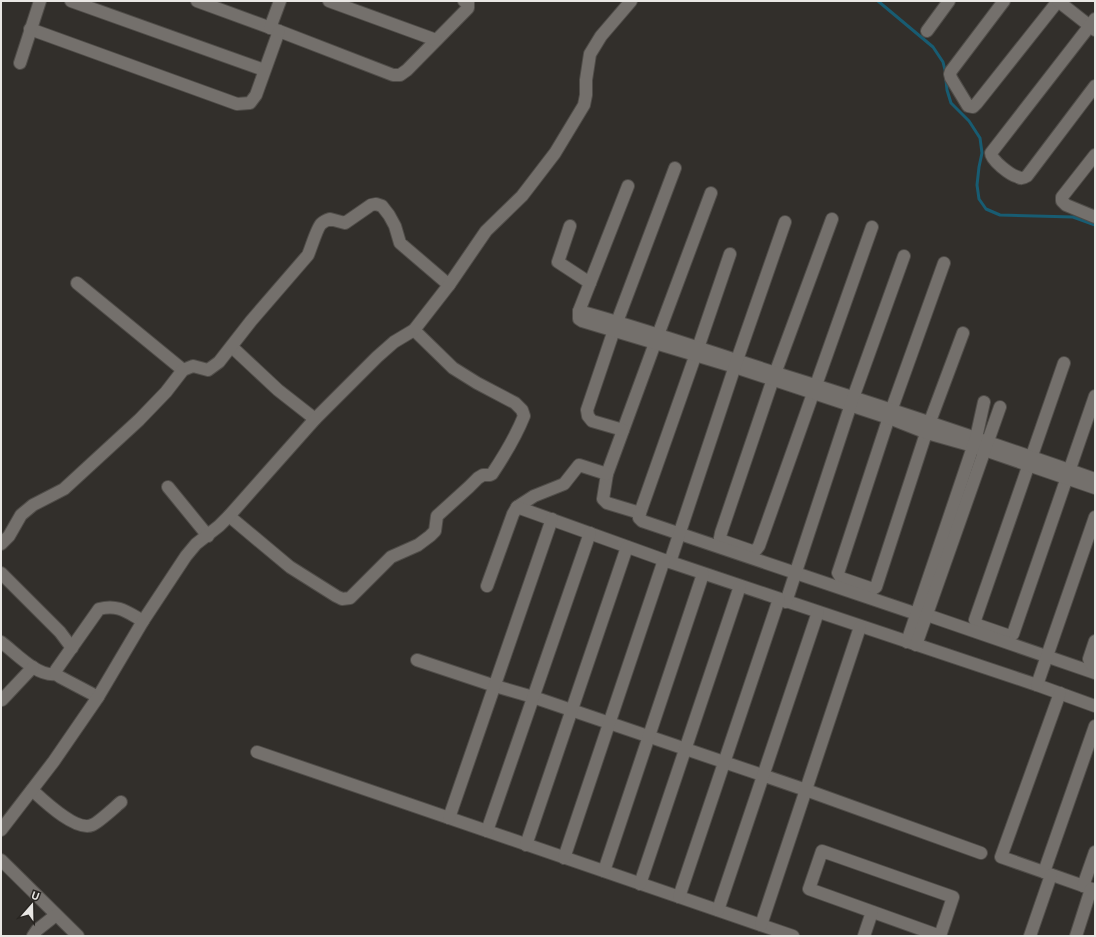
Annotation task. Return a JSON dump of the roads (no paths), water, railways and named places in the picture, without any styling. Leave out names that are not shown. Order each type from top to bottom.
[{"type":"street","points":[[20,63],[40,1]]},
{"type":"street","points":[[71,1],[264,70]]},
{"type":"street","points":[[197,1],[275,29],[392,75],[400,75],[407,70],[468,8],[468,2],[464,1]]},
{"type":"street","points":[[30,29],[237,104],[250,103],[256,95],[264,70],[275,29],[280,1]]},
{"type":"street","points":[[329,1],[436,40]]},
{"type":"street","points":[[1,830],[54,761],[98,698],[143,621],[186,556],[196,544],[208,536],[229,516],[315,419],[377,356],[394,342],[414,330],[449,285],[486,231],[522,196],[555,153],[584,105],[590,54],[601,36],[631,1]]},
{"type":"street","points":[[926,31],[948,1]]},
{"type":"street","points":[[1004,1],[951,70],[951,78],[968,106],[973,107],[977,103],[1058,1],[1093,25],[991,153],[991,157],[994,161],[1017,177],[1023,178],[1027,176],[1095,86]]},
{"type":"street","points":[[1095,155],[1062,197],[1062,202],[1095,217]]},
{"type":"street","points":[[623,430],[592,421],[588,416],[587,410],[616,326],[675,168]]},
{"type":"street","points":[[628,186],[579,311],[579,319],[582,321],[616,326],[814,388],[928,428],[1068,474],[1095,479]]},
{"type":"street","points":[[640,512],[607,503],[603,499],[607,474],[711,193]]},
{"type":"street","points":[[4,536],[21,516],[33,505],[64,489],[135,424],[166,392],[183,370],[193,366],[208,370],[218,362],[251,321],[308,256],[314,243],[316,231],[321,224],[330,219],[345,223],[373,204],[380,205],[385,208],[395,226],[400,243],[449,285]]},
{"type":"street","points":[[832,218],[775,376],[721,533],[720,538],[723,541],[752,551],[756,550],[759,546],[872,227]]},
{"type":"street","points":[[564,858],[609,723],[667,562],[679,534],[785,222]]},
{"type":"street","points":[[570,226],[558,262],[590,283]]},
{"type":"street","points":[[730,254],[639,518],[642,521],[679,534],[1095,673]]},
{"type":"street","points":[[679,897],[724,762],[782,600],[795,573],[852,402],[904,256]]},
{"type":"street","points":[[944,263],[890,414],[838,573],[841,578],[873,589],[876,587],[928,428],[963,334]]},
{"type":"street","points":[[77,283],[183,370]]},
{"type":"street","points":[[229,516],[290,567],[336,596],[342,599],[350,598],[390,557],[418,545],[430,536],[434,531],[437,516],[478,478],[481,476],[490,476],[492,474],[505,454],[521,423],[524,416],[522,410],[515,403],[477,383],[453,368],[414,330]]},
{"type":"street","points":[[232,346],[278,390],[315,419]]},
{"type":"street","points":[[1064,363],[975,620],[978,625],[1008,636],[1012,636],[1095,396]]},
{"type":"street","points":[[912,644],[974,442],[984,402]]},
{"type":"street","points":[[922,614],[1000,407]]},
{"type":"street","points":[[487,586],[513,514],[517,507],[534,496],[564,484],[579,465],[607,474]]},
{"type":"street","points":[[1068,474],[1095,488]]},
{"type":"street","points":[[168,487],[208,536]]},
{"type":"street","points":[[517,507],[667,562],[1037,685],[1095,706]]},
{"type":"street","points":[[1037,685],[1095,517]]},
{"type":"street","points":[[449,818],[552,519]]},
{"type":"street","points":[[487,832],[590,533]]},
{"type":"street","points":[[526,845],[627,547]]},
{"type":"street","points":[[1,573],[60,632],[72,648]]},
{"type":"street","points":[[604,872],[703,574]]},
{"type":"street","points":[[640,884],[740,586]]},
{"type":"street","points":[[56,674],[56,670],[99,609],[115,607],[129,612],[143,621]]},
{"type":"street","points":[[718,910],[818,612]]},
{"type":"street","points":[[761,925],[860,627]]},
{"type":"street","points":[[1095,641],[1089,659],[1091,664],[1095,665]]},
{"type":"street","points":[[1,642],[43,673],[50,675],[56,674],[98,698]]},
{"type":"street","points":[[417,660],[649,736],[806,790],[981,853]]},
{"type":"street","points":[[2,700],[33,667]]},
{"type":"street","points":[[1060,693],[1001,857],[1090,888]]},
{"type":"street","points":[[1030,936],[1095,726]]},
{"type":"street","points":[[257,752],[793,936]]},
{"type":"street","points":[[32,790],[58,813],[72,822],[83,826],[91,826],[121,802]]},
{"type":"street","points":[[822,851],[953,897],[940,936],[872,912],[808,890],[822,851]]},
{"type":"street","points":[[1076,936],[1090,888],[1095,852]]},
{"type":"street","points":[[1,860],[78,936]]},
{"type":"street","points":[[864,936],[872,912]]},
{"type":"street","points":[[33,936],[37,930],[56,915]]},
{"type":"waterway","points":[[878,1],[933,47],[943,62],[946,74]]},
{"type":"waterway","points":[[946,80],[951,103],[969,121],[980,138],[982,153],[977,185],[979,199],[986,209],[1000,215],[1073,217],[1095,225]]}]
